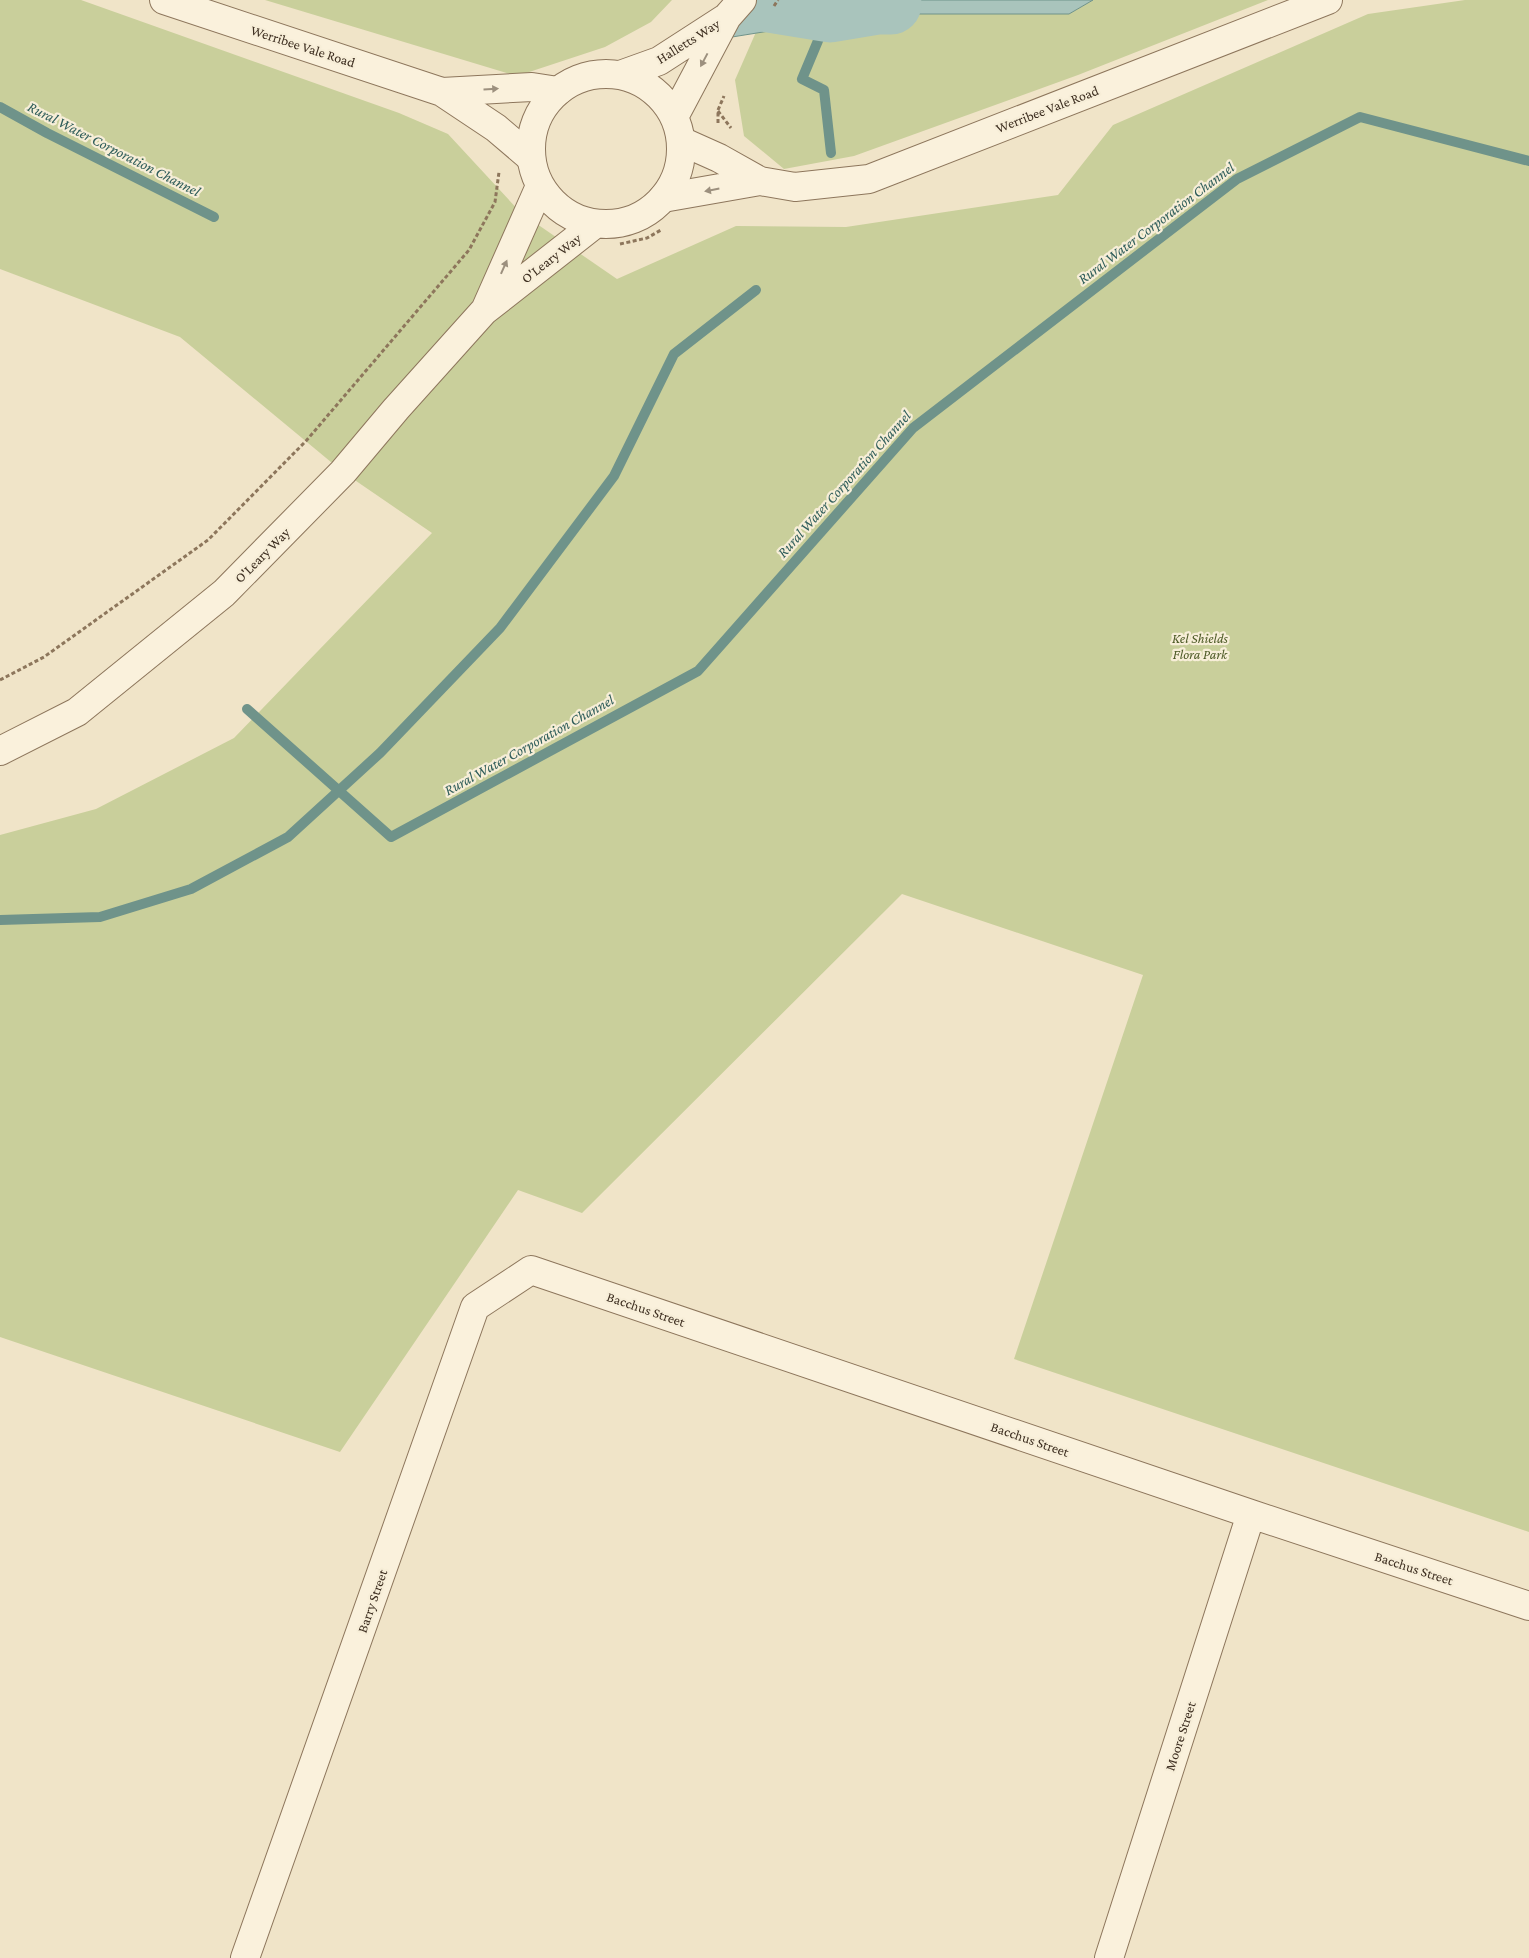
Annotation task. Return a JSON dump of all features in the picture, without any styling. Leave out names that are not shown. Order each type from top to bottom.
[{"type":"street","name":"Werribee Vale Road","points":[[164,0],[442,92],[496,128],[530,157]]},
{"type":"street","name":"Werribee Vale Road","points":[[663,198],[760,182],[795,187],[869,178],[1328,0]]},
{"type":"street","name":"Halletts Way","points":[[620,75],[659,61],[734,8]]},
{"type":"street","name":"Halletts Way","points":[[678,129],[734,8]]},
{"type":"street","points":[[598,74],[620,75],[642,83],[661,98],[678,129],[681,162],[675,181],[663,198],[649,212],[632,220],[614,224],[595,224],[573,218],[554,204],[540,186],[533,172],[530,157],[532,132],[541,109],[558,90],[577,79],[598,74]]},
{"type":"street","name":"Werribee Vale Road","points":[[442,92],[532,87],[558,90]]},
{"type":"street","name":"Werribee Vale Road","points":[[678,129],[719,158],[760,182]]},
{"type":"street","name":"O'Leary Way","points":[[484,311],[540,186]]},
{"type":"street","name":"O'Leary Way","points":[[0,751],[77,712],[224,593],[343,472],[396,409],[484,311],[595,224]]},
{"type":"street","name":"Bacchus Street","points":[[531,1270],[1251,1514],[1529,1606]]},
{"type":"street","name":"Barry Street","points":[[246,1958],[475,1307],[531,1270]]},
{"type":"street","name":"Moore Street","points":[[1109,1958],[1251,1514]]},
{"type":"path","points":[[0,680],[44,657],[208,540],[306,441],[468,250],[495,202],[501,155],[496,128]]},
{"type":"green space","name":"Kel Shields Flora Park","points":[[0,0],[81,0],[399,113],[448,134],[521,213],[617,279],[736,226],[846,227],[1058,195],[1113,125],[1368,14],[1465,0],[1529,0],[1529,1532],[1014,1359],[1143,975],[902,894],[582,1213],[518,1190],[340,1452],[0,1337],[0,835],[96,809],[234,738],[432,533],[343,472],[180,337],[0,269]]},
{"type":"green space","points":[[265,0],[672,0],[651,22],[605,47],[517,76]]},
{"type":"green space","points":[[803,0],[864,0],[793,11]]},
{"type":"green space","points":[[1093,0],[1268,0],[1078,75],[854,156],[784,169],[744,136],[735,80],[756,32],[875,14],[1069,14]]},
{"type":"water","points":[[864,0],[1093,0],[1069,14],[875,14],[732,37],[708,34],[734,20]]},
{"type":"waterway","points":[[757,0],[830,12],[878,4],[891,4]]},
{"type":"waterway","points":[[830,12],[802,79],[824,90],[831,153]]},
{"type":"waterway","name":"Rural Water Corporation Channel","points":[[0,107],[47,133],[214,217]]},
{"type":"waterway","name":"Rural Water Corporation Channel","points":[[247,709],[391,837],[698,671],[913,428],[1237,179],[1360,117],[1529,161]]},
{"type":"waterway","points":[[0,920],[100,917],[191,889],[288,837],[380,753],[500,628],[614,476],[674,354],[756,290]]}]
